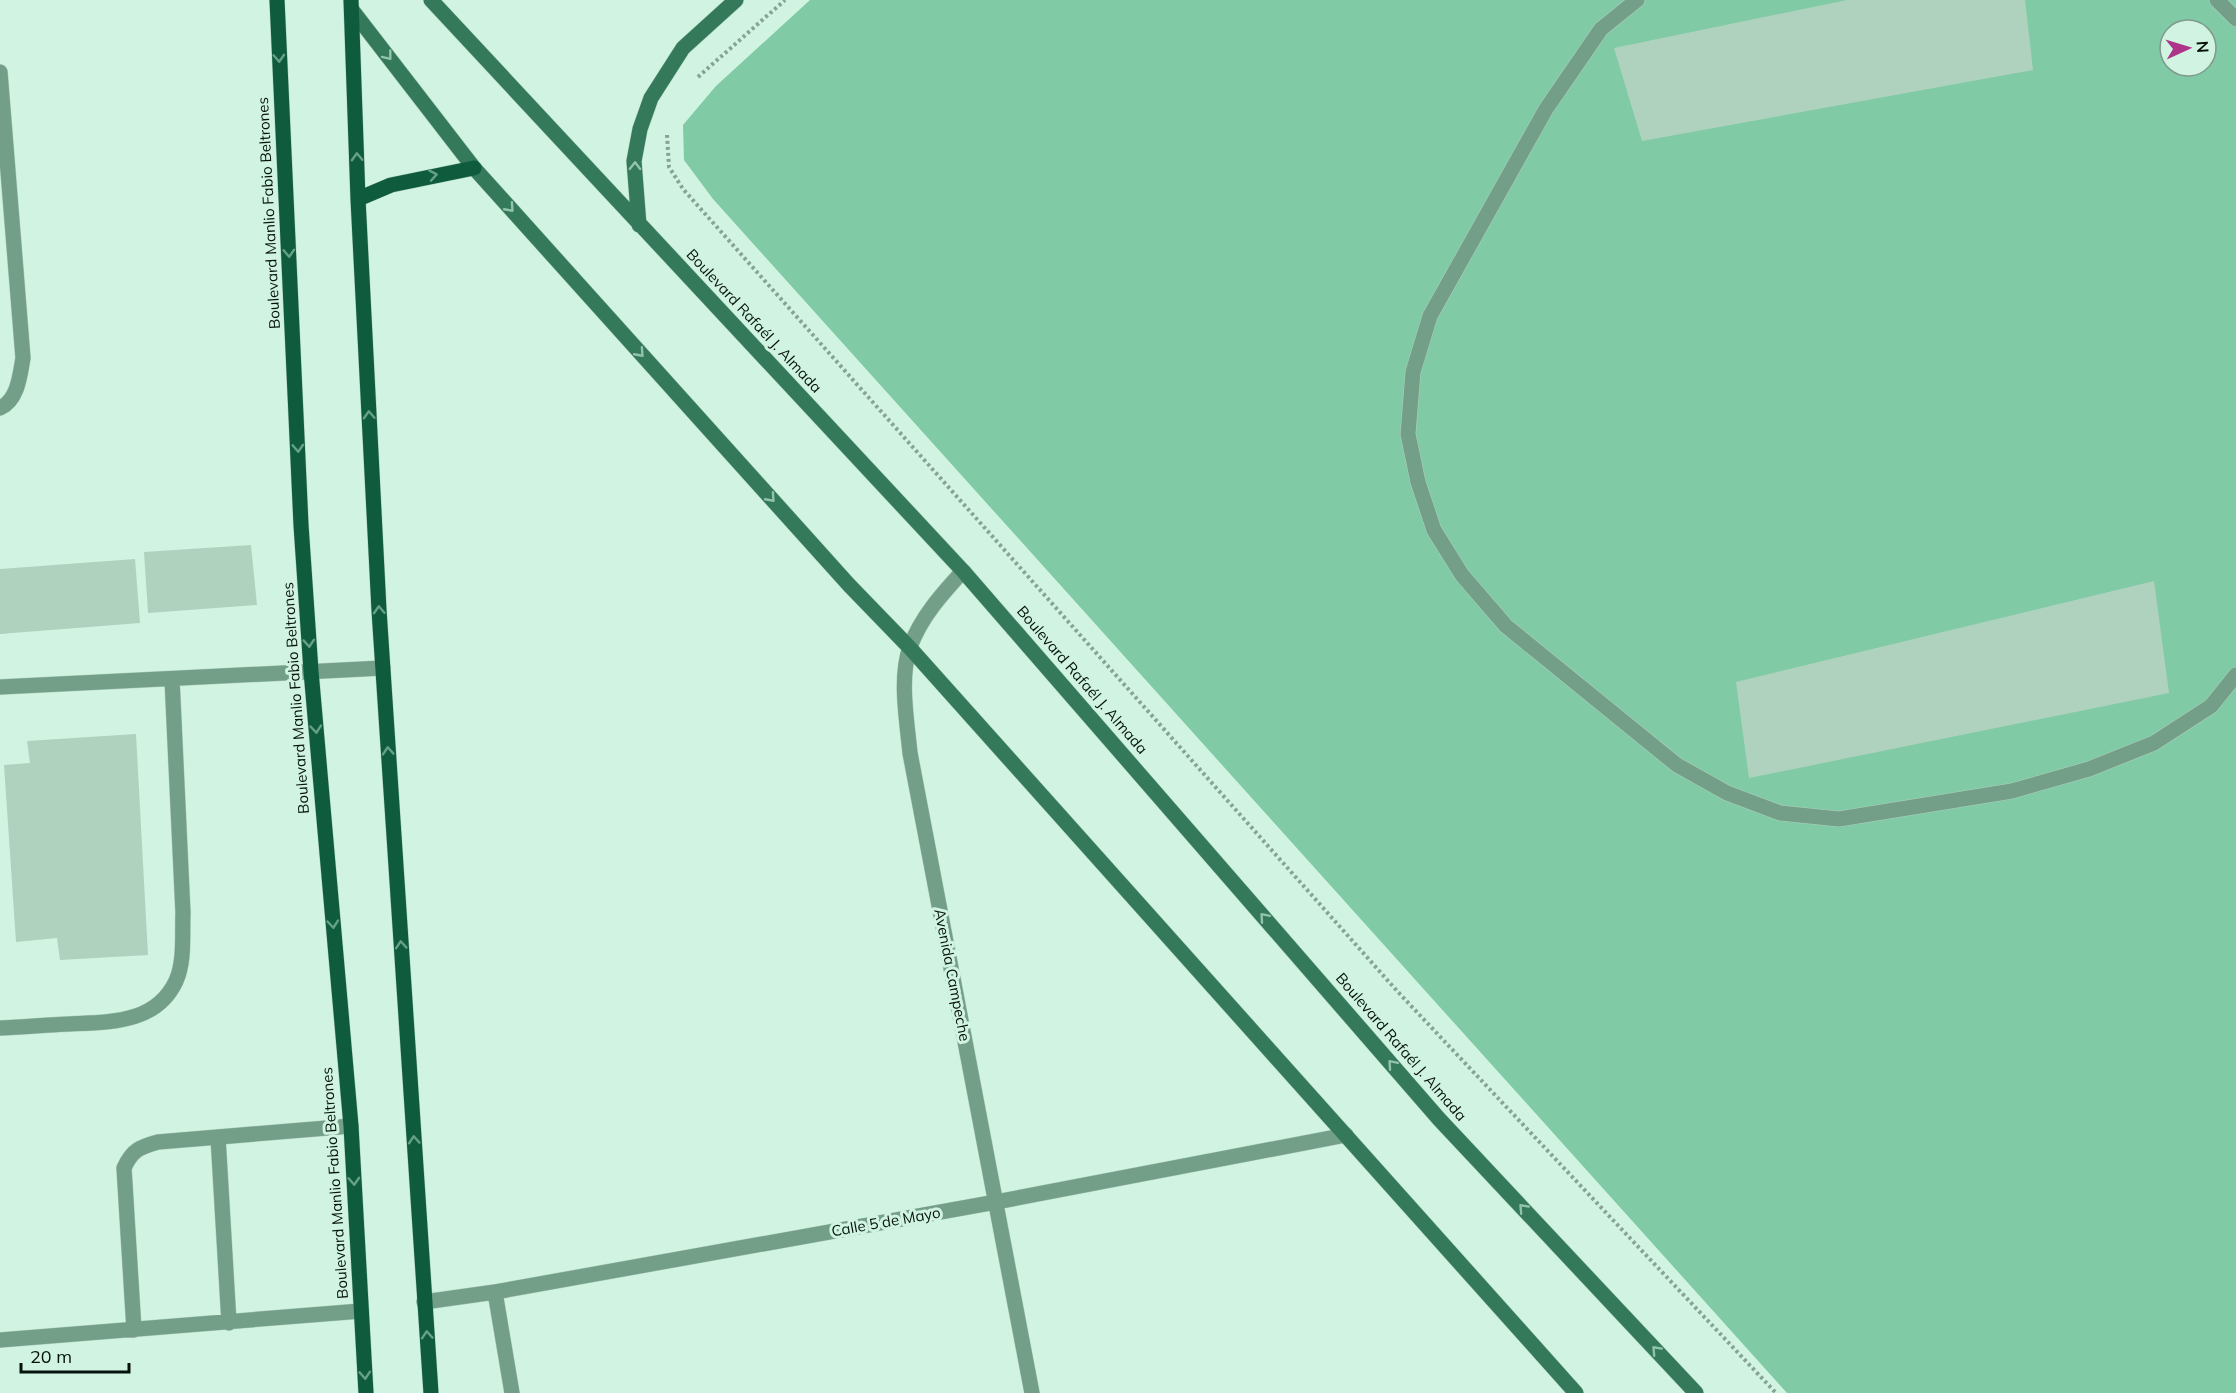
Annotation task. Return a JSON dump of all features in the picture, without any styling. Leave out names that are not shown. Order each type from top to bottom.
[{"type":"main road","name":"Boulevard Manlio Fabio Beltrones","points":[[277,0],[311,671],[351,1126],[366,1393]]},
{"type":"main road","name":"Boulevard Rafaél J. Almada","points":[[431,0],[963,571],[1439,1119],[1696,1393]]},
{"type":"main road","points":[[639,225],[634,161],[640,129],[651,98],[682,48],[736,0]]},
{"type":"main road","points":[[349,3],[474,168],[841,576],[910,648],[1576,1393]]},
{"type":"main road","points":[[349,3],[382,668],[431,1393]]},
{"type":"main road","points":[[358,199],[391,185],[474,168]]},
{"type":"street","points":[[1637,0],[1601,29],[1546,109],[1430,316],[1413,372],[1408,434],[1418,482],[1434,531],[1462,575],[1506,626],[1677,765],[1727,793],[1780,813],[1839,819],[2012,791],[2089,769],[2154,743],[2211,705],[2236,675]]},
{"type":"street","points":[[2217,0],[2236,19]]},
{"type":"street","points":[[0,72],[23,358],[18,386],[4,407]]},
{"type":"street","name":"Avenida Campeche","points":[[963,571],[939,597],[923,620],[910,648],[905,688],[910,753],[1032,1393]]},
{"type":"street","points":[[0,687],[382,668]]},
{"type":"street","points":[[0,1028],[120,1021],[143,1014],[163,1001],[177,979],[182,950],[183,913],[172,679]]},
{"type":"street","points":[[134,1330],[124,1168],[130,1155],[142,1146],[158,1142],[351,1126]]},
{"type":"street","name":"Calle 5 de Mayo","points":[[424,1302],[495,1292],[996,1202],[1346,1135]]},
{"type":"street","points":[[218,1137],[229,1323]]},
{"type":"street","points":[[495,1292],[512,1393]]},
{"type":"street","points":[[0,1340],[361,1311]]},
{"type":"path","points":[[697,78],[785,0]]},
{"type":"path","points":[[670,124],[667,134],[669,167],[683,189],[1398,992],[1776,1393]]},
{"type":"green space","points":[[810,0],[2236,0],[2236,1393],[1787,1393],[713,199],[684,160],[683,125],[716,86]]},
{"type":"building","points":[[1847,0],[2025,0],[2033,70],[1642,141],[1614,48]]},
{"type":"building","points":[[251,545],[257,605],[148,613],[144,552]]},
{"type":"building","points":[[135,559],[140,623],[0,634],[0,569]]},
{"type":"building","points":[[2154,581],[2169,693],[1749,778],[1736,682]]},
{"type":"building","points":[[136,734],[148,955],[60,960],[57,938],[16,942],[4,765],[30,763],[27,741]]}]
